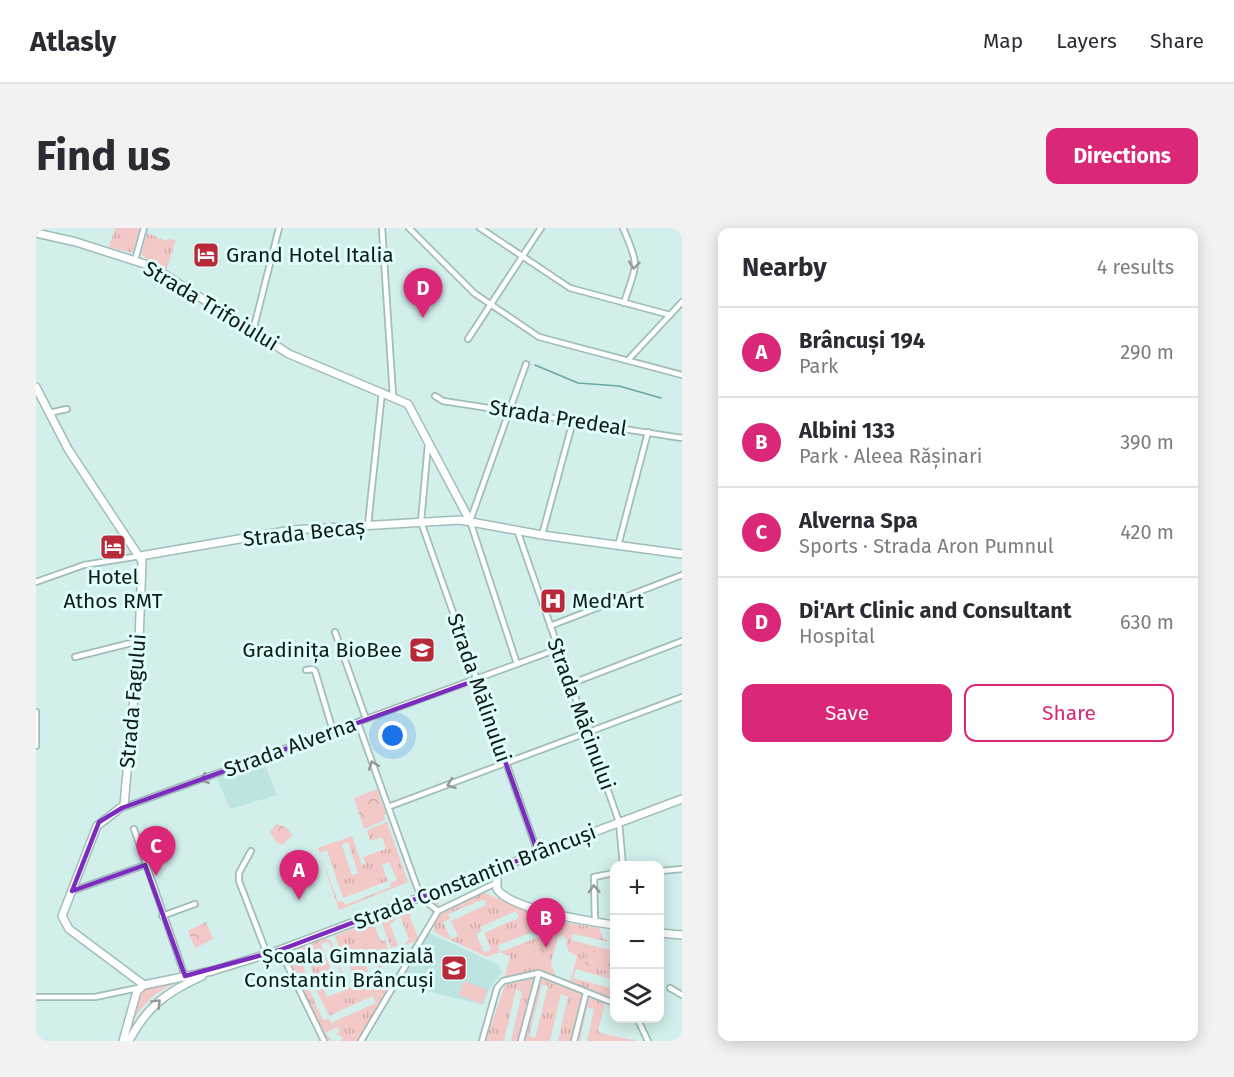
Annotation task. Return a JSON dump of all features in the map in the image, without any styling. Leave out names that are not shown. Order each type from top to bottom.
[{"type":"main road","name":"Strada Trifoiului","points":[[36,232],[135,260],[167,275],[289,354],[393,396],[411,406],[470,521]]},
{"type":"main road","points":[[36,387],[48,413],[75,459],[140,556]]},
{"type":"main road","name":"Strada Becaș","points":[[140,556],[292,530],[470,521],[542,535],[682,554]]},
{"type":"main road","name":"Strada Fagului","points":[[122,808],[139,641],[142,567],[140,556]]},
{"type":"main road","name":"Strada Constantin Brâncuși","points":[[141,987],[212,971],[280,950],[682,799]]},
{"type":"main road","points":[[122,808],[99,822],[63,913],[64,923],[141,987],[123,1041]]},
{"type":"main road","points":[[496,883],[502,866]]},
{"type":"main road","points":[[492,870],[497,876],[496,883],[501,894],[551,914],[610,925]]},
{"type":"main road","points":[[664,933],[682,934]]},
{"type":"main road","points":[[129,1041],[146,1015],[164,996],[212,971]]},
{"type":"street","points":[[135,260],[144,228]]},
{"type":"street","points":[[252,331],[279,228]]},
{"type":"street","points":[[382,228],[393,396]]},
{"type":"street","points":[[409,228],[467,286],[539,337],[682,375]]},
{"type":"street","points":[[480,228],[570,288],[669,315]]},
{"type":"street","points":[[468,339],[541,228]]},
{"type":"street","points":[[623,228],[635,253],[637,263],[624,303]]},
{"type":"street","points":[[627,360],[682,302]]},
{"type":"street","points":[[517,664],[470,521],[526,364]]},
{"type":"street","points":[[368,525],[382,392]]},
{"type":"street","name":"Strada Predeal","points":[[435,396],[443,401],[682,438]]},
{"type":"street","points":[[48,413],[67,409]]},
{"type":"street","points":[[542,535],[573,421]]},
{"type":"street","points":[[618,546],[648,432]]},
{"type":"street","points":[[421,522],[428,438]]},
{"type":"street","points":[[75,459],[82,455]]},
{"type":"street","points":[[87,478],[96,476]]},
{"type":"street","name":"Strada Mălinului","points":[[421,522],[538,853]]},
{"type":"street","name":"Strada Măcinului","points":[[517,530],[619,822],[623,861]]},
{"type":"street","points":[[36,582],[79,566],[140,556]]},
{"type":"street","points":[[550,626],[682,575]]},
{"type":"street","points":[[335,632],[366,719]]},
{"type":"street","points":[[75,657],[139,641]]},
{"type":"street","points":[[570,684],[682,641]]},
{"type":"street","name":"Strada Alverna","points":[[122,808],[558,649]]},
{"type":"street","points":[[306,670],[315,671],[333,731]]},
{"type":"street","points":[[388,807],[682,697]]},
{"type":"street","points":[[36,712],[36,746]]},
{"type":"street","points":[[358,723],[421,898],[438,911]]},
{"type":"street","points":[[134,829],[162,916],[185,976]]},
{"type":"street","points":[[251,851],[239,873],[239,881],[267,954]]},
{"type":"street","points":[[72,891],[145,865]]},
{"type":"street","points":[[664,871],[682,869]]},
{"type":"street","points":[[595,922],[593,878],[597,875],[610,874]]},
{"type":"street","points":[[361,1041],[438,911],[496,883]]},
{"type":"street","points":[[162,916],[195,904]]},
{"type":"street","points":[[280,950],[324,1041]]},
{"type":"street","points":[[521,1041],[539,974]]},
{"type":"street","points":[[482,1041],[500,982],[539,974],[610,1001]]},
{"type":"street","points":[[36,996],[90,997],[141,987]]},
{"type":"street","points":[[670,988],[682,995]]},
{"type":"street","points":[[574,1041],[586,993]]},
{"type":"street","points":[[639,1023],[648,1041]]},
{"type":"highlighted area","points":[[476,680],[538,853],[280,950],[185,976],[145,865],[72,891],[99,822],[122,808]]},
{"type":"shaded area","points":[[264,762],[277,795],[230,809],[217,778]]},
{"type":"shaded area","name":"Școala Gimnazială Constantin Brâncuși","points":[[429,933],[499,965],[502,972],[490,988],[483,1005],[399,984]]},
{"type":"green space","points":[[115,228],[140,228],[132,253],[109,247]]},
{"type":"green space","points":[[147,233],[166,241],[176,240],[166,271],[141,255]]},
{"type":"green space","points":[[377,789],[386,814],[383,815],[385,820],[364,829],[354,798]]},
{"type":"green space","points":[[387,822],[408,882],[339,910],[318,848],[352,836],[362,865],[366,864],[363,857],[386,849],[382,837],[370,841],[367,830]],"holes":[[[348,842],[358,873],[352,876],[342,845]],[[327,850],[343,898],[388,881],[382,865],[389,862],[397,880],[390,883],[391,887],[345,905],[343,901],[338,902],[320,853]]]},
{"type":"green space","points":[[276,824],[285,827],[293,835],[282,845],[277,843],[270,832]]},
{"type":"green space","points":[[493,876],[495,879],[491,883],[489,880],[439,901],[439,906],[431,901]]},
{"type":"green space","points":[[484,893],[561,922],[599,928],[604,939],[610,942],[573,934],[571,940],[610,950],[610,979],[576,969],[573,978],[610,988],[610,997],[570,982],[577,956],[568,951],[566,942],[568,941],[563,935],[558,937],[551,963],[556,977],[540,972],[510,978],[505,975],[510,956],[499,952],[487,957],[434,932],[439,917],[452,906]],"holes":[[[484,899],[486,905],[451,921],[458,936],[451,939],[443,922],[450,919],[448,914]],[[516,911],[519,918],[484,933],[491,950],[484,952],[476,934],[482,931],[480,927]],[[552,925],[554,931],[500,952],[498,945]]]},
{"type":"green space","points":[[407,908],[419,941],[403,945],[409,940],[400,916],[390,924],[398,945],[391,948],[381,920],[384,916]]},
{"type":"green space","points":[[372,920],[381,941],[385,940],[390,957],[379,970],[373,955],[364,958],[368,972],[355,978],[347,962],[344,962],[335,936]]},
{"type":"green space","points":[[206,922],[213,939],[195,948],[188,931]]},
{"type":"green space","points":[[324,938],[331,941],[345,980],[323,988],[327,997],[371,980],[387,991],[357,1041],[341,1041],[343,1037],[336,1034],[340,1032],[337,1027],[325,1033],[333,1041],[326,1040],[286,958],[288,953]],"holes":[[[328,941],[343,978],[336,981],[321,944]],[[305,950],[316,981],[313,983],[329,1016],[373,996],[376,1003],[331,1023],[329,1019],[323,1020],[307,985],[309,984],[299,953]]]},
{"type":"green space","points":[[554,941],[548,962],[527,955]]},
{"type":"green space","points":[[590,949],[610,956],[610,972],[584,965]]},
{"type":"green space","points":[[186,978],[152,997],[129,1027],[142,989]]},
{"type":"green space","points":[[536,978],[519,1041],[511,1041],[522,992],[516,989],[504,1041],[483,1041],[487,1037],[505,985]]},
{"type":"green space","points":[[542,978],[581,992],[581,1001],[570,1041],[558,1041],[568,997],[561,994],[550,1041],[522,1041]],"holes":[[[542,984],[548,986],[535,1038],[529,1036]]]},
{"type":"green space","points":[[464,981],[487,990],[482,1004],[459,995]]},
{"type":"green space","points":[[590,998],[605,1003],[598,1031],[637,1041],[587,1041],[594,1009],[587,1007],[580,1041],[577,1041],[584,1008]]},
{"type":"waterway","points":[[535,365],[578,383],[619,386],[661,398]]},
{"type":"place","name":"Grand Hotel Italia","points":[[206,255]]},
{"type":"place","name":"Di'Art Clinic and Consultant","points":[[423,318]]},
{"type":"place","name":"Hotel Athos RMT","points":[[113,547]]},
{"type":"place","name":"Med'Art","points":[[553,601]]},
{"type":"place","name":"Gradinița BioBee","points":[[422,650]]},
{"type":"place","name":"Alverna Spa","points":[[156,876]]},
{"type":"place","name":"Brâncuși 194","points":[[299,900]]},
{"type":"place","name":"Albini 133","points":[[546,948]]},
{"type":"place","name":"Școala Gimnazială Constantin Brâncuși","points":[[454,968]]}]
